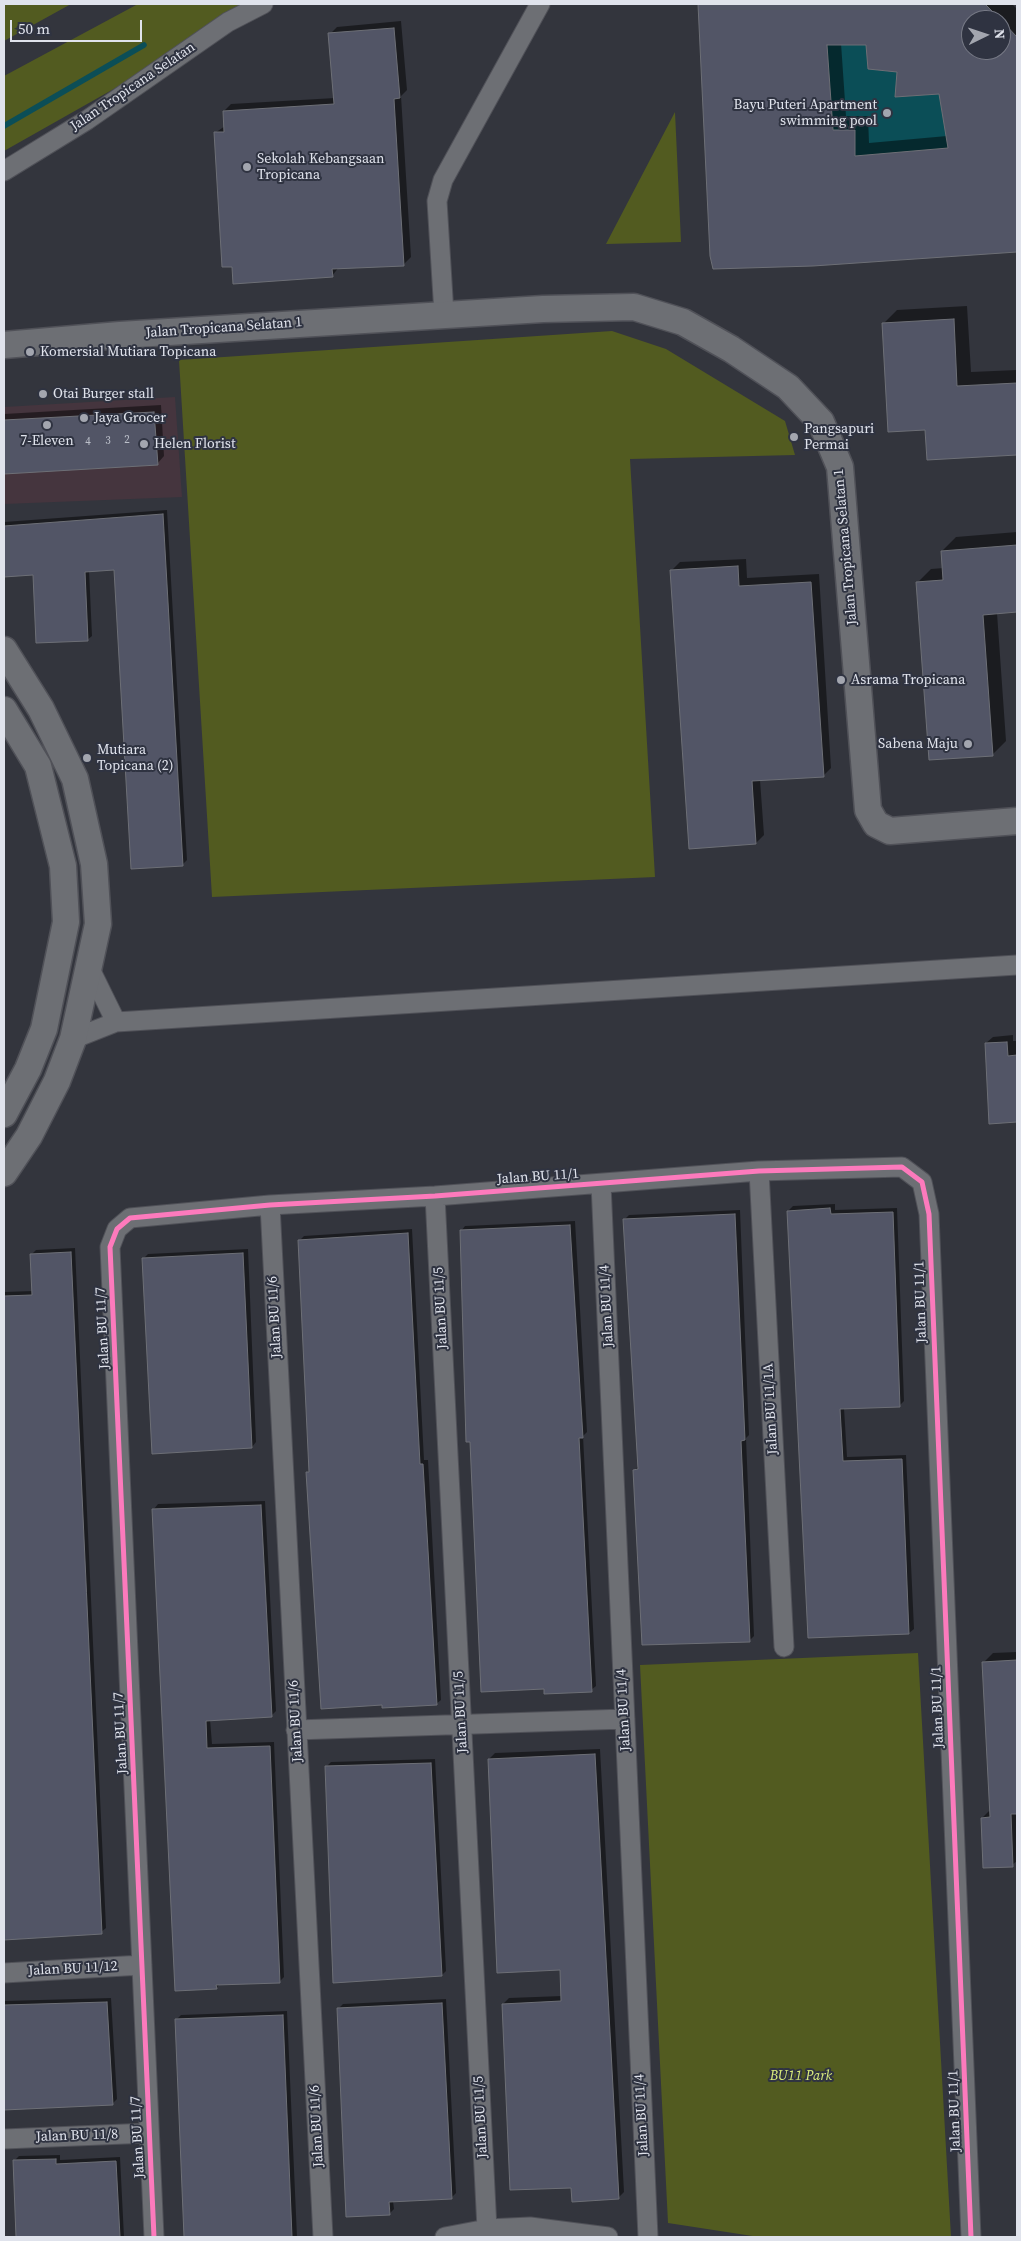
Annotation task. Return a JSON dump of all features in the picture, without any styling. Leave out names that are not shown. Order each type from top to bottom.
[{"type":"street","name":"Jalan Tropicana Selatan","points":[[4,171],[87,120],[228,22],[263,4]]},
{"type":"street","points":[[444,314],[437,201],[443,180],[540,4]]},
{"type":"street","name":"Jalan Tropicana Selatan 1","points":[[4,345],[120,335],[444,314],[634,306],[682,322],[731,349],[788,386],[821,422],[840,467],[868,810],[876,824],[890,831],[1017,821]]},
{"type":"street","points":[[4,650],[41,709],[75,779],[94,864],[98,924],[74,1039],[57,1081],[37,1120],[4,1173]]},
{"type":"street","points":[[4,710],[38,766],[63,866],[66,922],[44,1029],[28,1069],[4,1114]]},
{"type":"street","points":[[74,1039],[116,1022],[1017,965]]},
{"type":"street","points":[[90,969],[116,1022]]},
{"type":"street","name":"Jalan BU 11/1","points":[[117,1229],[130,1218],[270,1205],[435,1196],[759,1171],[902,1167],[922,1182],[929,1214],[971,2237]]},
{"type":"street","name":"Jalan BU 11/1A","points":[[759,1171],[784,1647]]},
{"type":"street","name":"Jalan BU 11/4","points":[[601,1184],[648,2237]]},
{"type":"street","name":"Jalan BU 11/5","points":[[435,1196],[487,2229]]},
{"type":"street","name":"Jalan BU 11/6","points":[[270,1205],[323,2237]]},
{"type":"street","name":"Jalan BU 11/7","points":[[117,1229],[110,1247],[154,2237]]},
{"type":"street","points":[[296,1730],[625,1719]]},
{"type":"street","name":"Jalan BU 11/12","points":[[4,1973],[142,1965]]},
{"type":"street","name":"Jalan BU 11/8","points":[[4,2139],[150,2133]]},
{"type":"street","points":[[445,2237],[487,2229],[530,2227],[608,2237]]},
{"type":"shaded area","points":[[175,397],[182,497],[4,504],[4,407]]},
{"type":"green space","points":[[4,4],[71,4],[4,41]]},
{"type":"green space","points":[[138,4],[264,4],[4,151],[4,76]]},
{"type":"green space","points":[[675,112],[681,242],[606,244]]},
{"type":"green space","points":[[612,331],[666,349],[785,421],[795,455],[630,459],[655,877],[212,897],[179,360]]},
{"type":"green space","name":"BU11 Park","points":[[918,1653],[951,2237],[759,2237],[668,2223],[640,1665]]},
{"type":"water","name":"Bayu Puteri Apartment swimming pool","points":[[827,45],[866,45],[868,69],[897,72],[895,97],[939,94],[948,148],[855,156],[855,130],[833,130]]},
{"type":"building","points":[[698,4],[985,4],[991,10],[961,10],[961,60],[1011,60],[1011,31],[1017,37],[1017,252],[813,266],[713,269],[710,256]],"holes":[[[827,45],[866,45],[868,69],[897,72],[895,97],[939,94],[948,148],[855,156],[855,130],[833,130]]]},
{"type":"building","points":[[394,28],[400,98],[394,99],[404,266],[332,269],[333,277],[233,284],[232,267],[222,267],[214,132],[224,132],[223,111],[334,104],[328,33]]},
{"type":"building","points":[[954,319],[957,386],[1017,383],[1017,455],[927,460],[925,430],[888,432],[882,323]]},
{"type":"building","points":[[154,412],[158,465],[4,474],[4,420]]},
{"type":"building","points":[[163,514],[183,866],[131,869],[114,570],[85,572],[88,641],[36,643],[33,575],[4,577],[4,526]]},
{"type":"building","points":[[1017,545],[1017,612],[983,615],[993,756],[929,760],[916,582],[943,580],[941,551]]},
{"type":"building","points":[[738,566],[739,586],[811,582],[824,777],[752,781],[756,844],[689,849],[670,570]]},
{"type":"building","points":[[1007,1042],[1008,1056],[1017,1055],[1017,1122],[989,1124],[985,1043]]},
{"type":"building","points":[[830,1208],[831,1214],[893,1212],[900,1407],[840,1409],[843,1461],[902,1459],[909,1634],[808,1638],[787,1211]]},
{"type":"building","points":[[735,1214],[745,1440],[741,1441],[750,1642],[642,1645],[633,1470],[638,1469],[623,1219]]},
{"type":"building","points":[[570,1225],[583,1438],[579,1438],[592,1692],[544,1694],[544,1689],[481,1692],[470,1442],[466,1442],[460,1230]]},
{"type":"building","points":[[408,1233],[420,1464],[423,1464],[437,1705],[382,1708],[382,1705],[321,1709],[306,1472],[309,1472],[298,1240]]},
{"type":"building","points":[[71,1252],[102,1934],[4,1940],[4,1296],[32,1295],[30,1254]]},
{"type":"building","points":[[243,1253],[252,1448],[152,1454],[142,1258]]},
{"type":"building","points":[[261,1505],[272,1717],[206,1721],[207,1748],[270,1746],[280,1983],[216,1985],[217,1989],[175,1991],[152,1509]]},
{"type":"building","points":[[1017,1660],[1017,1814],[1011,1814],[1013,1867],[983,1868],[981,1818],[990,1817],[982,1662]]},
{"type":"building","points":[[595,1754],[619,2199],[572,2202],[571,2188],[510,2190],[502,2004],[561,2001],[560,1970],[497,1973],[488,1759]]},
{"type":"building","points":[[431,1763],[442,1976],[333,1983],[325,1766]]},
{"type":"building","points":[[107,2002],[113,2105],[4,2110],[4,2005]]},
{"type":"building","points":[[442,2003],[452,2199],[389,2202],[390,2215],[346,2217],[337,2008]]},
{"type":"building","points":[[283,2015],[292,2237],[184,2237],[175,2019]]},
{"type":"building","points":[[56,2159],[56,2164],[116,2161],[120,2237],[16,2237],[13,2160]]},
{"type":"waterway","points":[[4,126],[144,45]]},
{"type":"cycle path","points":[[154,2237],[110,1247],[117,1229],[130,1218],[270,1205],[435,1196],[759,1171],[902,1167],[922,1182],[929,1214],[971,2237]]},
{"type":"place","name":"Bayu Puteri Apartment swimming pool","points":[[887,113]]},
{"type":"place","name":"Sekolah Kebangsaan Tropicana","points":[[247,167]]},
{"type":"place","name":"Komersial Mutiara Topicana","points":[[30,352]]},
{"type":"place","name":"Otai Burger stall","points":[[43,394]]},
{"type":"place","name":"Jaya Grocer","points":[[84,418]]},
{"type":"place","name":"7-Eleven","points":[[47,425]]},
{"type":"place","name":"Pangsapuri Permai","points":[[794,437]]},
{"type":"place","name":"Helen Florist","points":[[144,444]]},
{"type":"place","name":"Asrama Tropicana","points":[[841,680]]},
{"type":"place","name":"Sabena Maju","points":[[968,744]]},
{"type":"place","name":"Mutiara Topicana (2)","points":[[87,758]]}]
